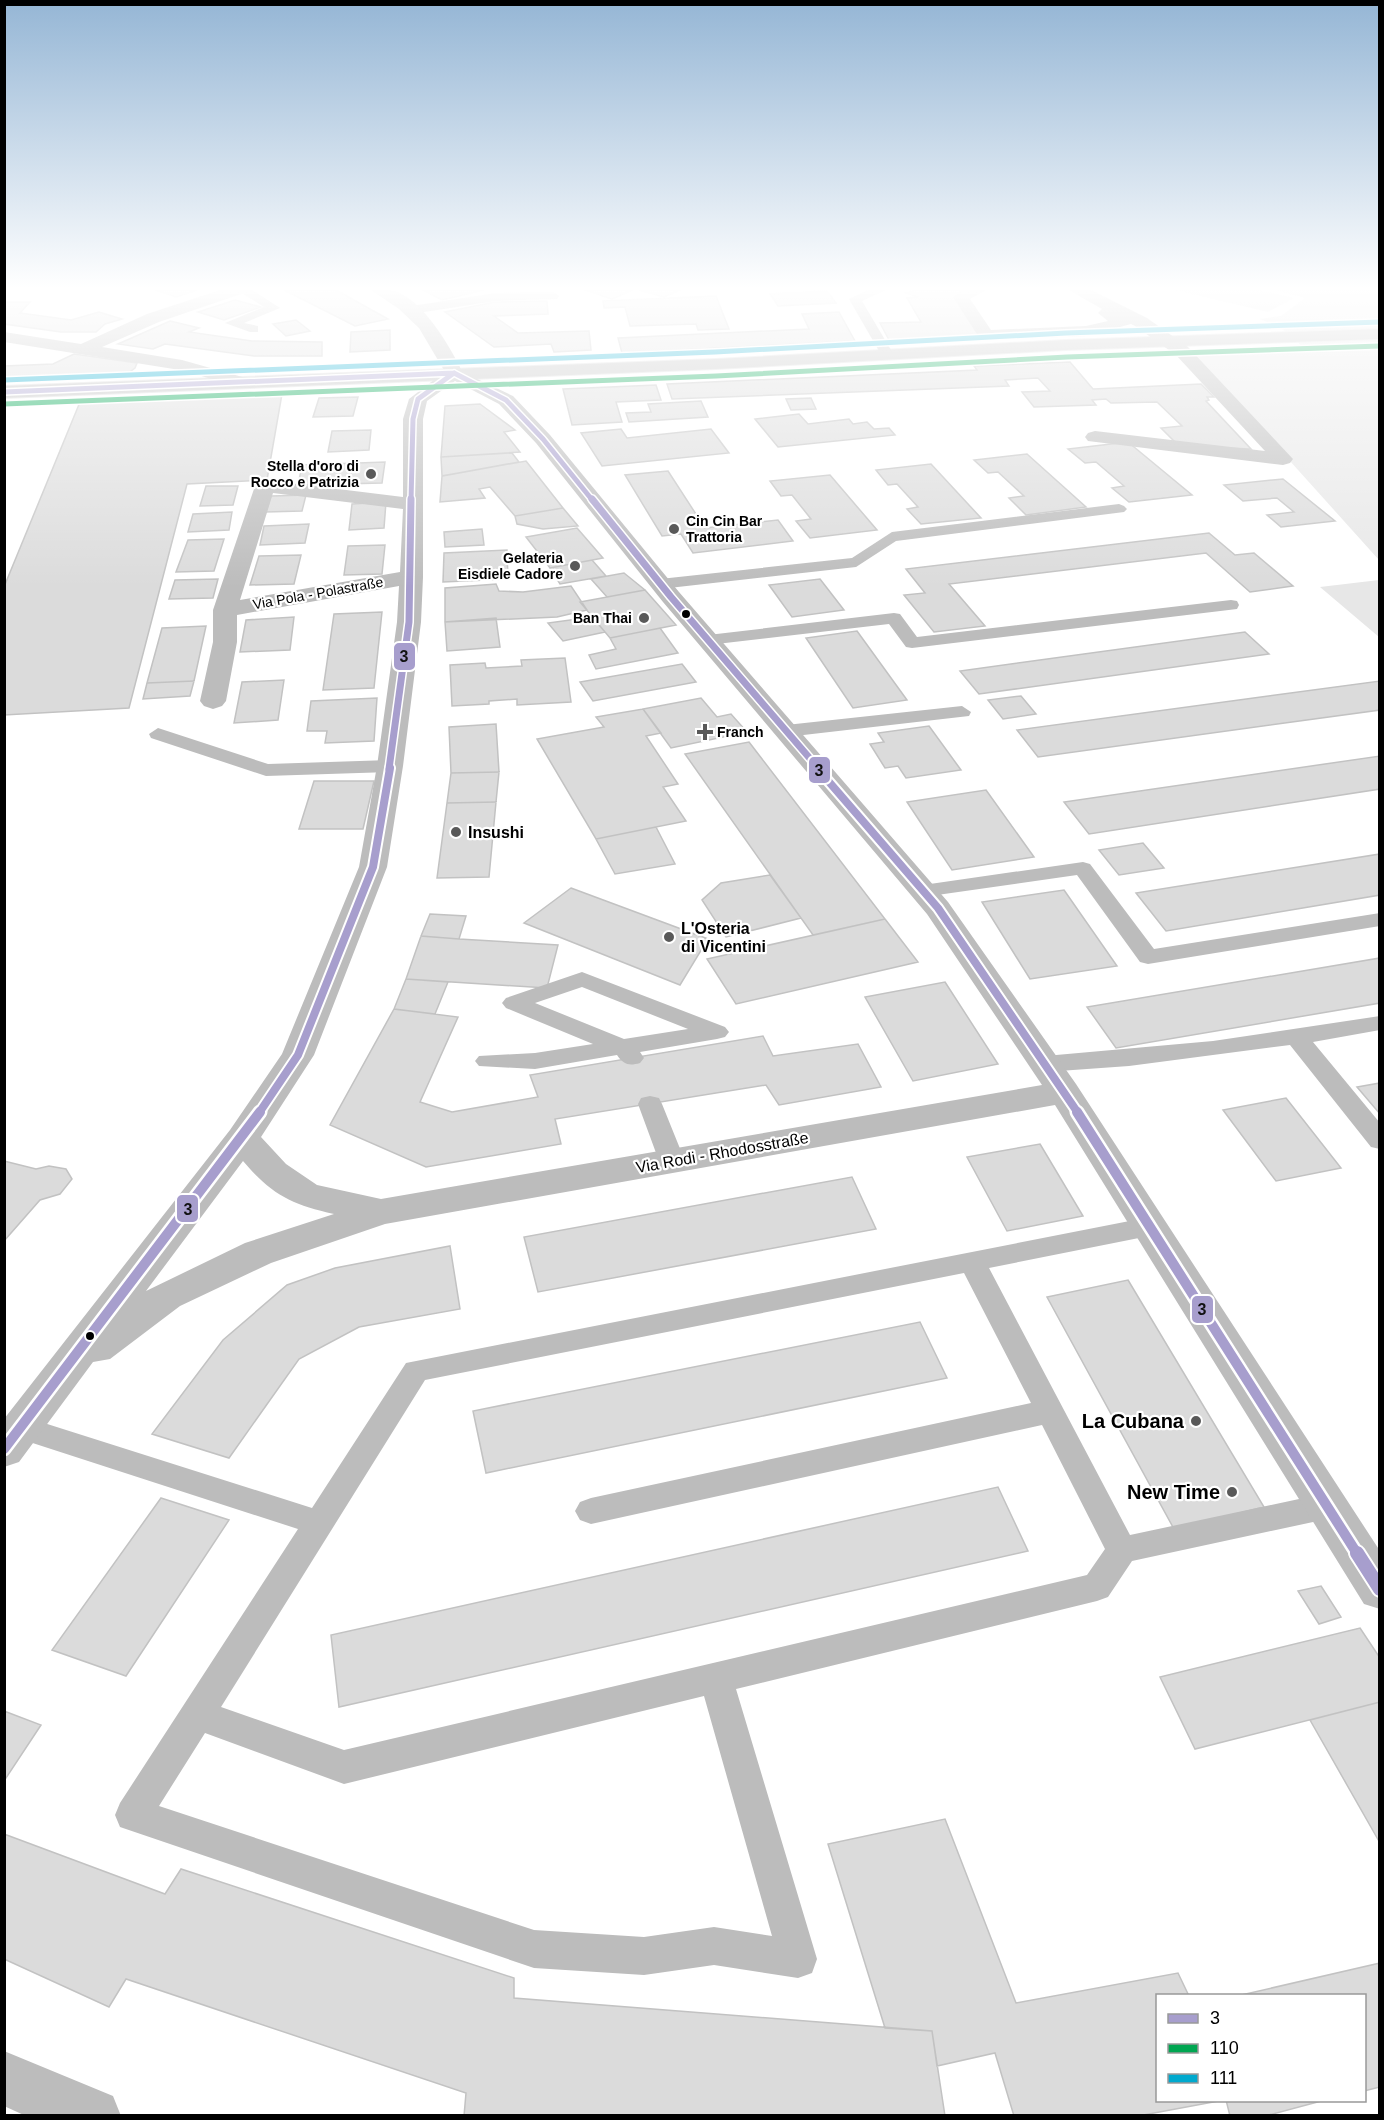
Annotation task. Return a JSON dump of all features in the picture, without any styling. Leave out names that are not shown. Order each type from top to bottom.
[{"type":"street","points":[[4,392],[83,389]]},
{"type":"street","points":[[13,1439],[242,1138],[298,1055],[374,867],[409,621],[412,577],[413,419],[418,399],[428,389]]},
{"type":"street","points":[[490,389],[506,399],[543,439],[660,584],[938,908],[1064,1092],[1380,1590]]},
{"type":"street","points":[[1095,437],[1283,459],[1215,389]]},
{"type":"street","name":"Via Pola - Polastraße","points":[[213,701],[225,642],[225,609],[265,486],[412,504]]},
{"type":"street","name":"Via Pola - Polastraße","points":[[225,609],[412,577]]},
{"type":"street","name":"Via Rodi - Rhodosstraße","points":[[68,1368],[167,1296],[258,1253],[381,1212],[1064,1092]]},
{"type":"street","name":"Via Rodi - Rhodosstraße","points":[[242,1138],[273,1173],[306,1195],[381,1212]]},
{"type":"street","points":[[4,2078],[93,2115]]},
{"type":"lane","points":[[660,584],[856,562],[892,537],[1119,509]]},
{"type":"lane","points":[[708,640],[894,618],[912,643],[1231,605]]},
{"type":"lane","points":[[786,731],[962,711]]},
{"type":"lane","points":[[158,734],[266,770],[390,766]]},
{"type":"lane","points":[[923,891],[1083,868],[1148,957],[1380,919]]},
{"type":"lane","points":[[487,1061],[535,1061],[628,1053],[717,1032],[582,979],[514,1003],[613,1043],[628,1053]]},
{"type":"lane","points":[[1045,1064],[1122,1060],[1297,1038],[1380,1023]]},
{"type":"lane","points":[[1297,1038],[1380,1141]]},
{"type":"lane","points":[[650,1104],[672,1161]]},
{"type":"lane","points":[[716,1679],[798,1959],[714,1946],[644,1956],[534,1948],[133,1815],[416,1371],[1150,1227]]},
{"type":"lane","points":[[972,1262],[1122,1550]]},
{"type":"lane","points":[[591,1511],[1050,1411]]},
{"type":"lane","points":[[13,1439],[319,1523]]},
{"type":"lane","points":[[197,1713],[344,1767],[1097,1587],[1122,1550],[1327,1506]]},
{"type":"shaded area","points":[[1225,389],[1379,389],[1379,560]]},
{"type":"shaded area","points":[[1379,580],[1379,637],[1320,587]]},
{"type":"building","points":[[563,389],[657,389],[661,400],[616,402],[622,422],[572,425]]},
{"type":"building","points":[[669,389],[933,389],[672,399]]},
{"type":"building","points":[[1048,389],[1206,389],[1214,397],[1207,397],[1209,400],[1206,401],[1251,449],[1179,446],[1161,428],[1182,426],[1157,402],[1111,403],[1106,399],[1092,400],[1096,405],[1034,407],[1022,392],[1050,391]]},
{"type":"building","points":[[282,394],[267,480],[187,484],[129,708],[4,715],[4,587],[80,402]]},
{"type":"building","points":[[358,397],[353,416],[313,417],[319,398]]},
{"type":"building","points":[[811,398],[816,409],[791,410],[786,399]]},
{"type":"building","points":[[701,401],[708,417],[629,422],[626,413],[651,412],[648,404]]},
{"type":"building","points":[[480,404],[515,430],[504,432],[520,452],[441,457],[445,406]]},
{"type":"building","points":[[799,414],[808,424],[849,419],[853,424],[867,422],[874,429],[889,428],[895,435],[778,447],[755,419]]},
{"type":"building","points":[[621,429],[627,438],[711,429],[729,453],[602,466],[581,433]]},
{"type":"building","points":[[371,430],[369,450],[328,452],[332,431]]},
{"type":"building","points":[[1128,442],[1192,495],[1129,502],[1112,488],[1124,486],[1096,462],[1085,463],[1068,449]]},
{"type":"building","points":[[512,453],[519,462],[442,476],[441,457]]},
{"type":"building","points":[[1027,454],[1086,507],[1026,515],[1009,498],[1024,496],[998,472],[988,473],[974,460]]},
{"type":"building","points":[[526,461],[563,508],[515,516],[490,487],[479,489],[485,498],[440,502],[442,476]]},
{"type":"building","points":[[385,462],[382,483],[298,485],[302,465]]},
{"type":"building","points":[[931,464],[981,518],[921,524],[907,509],[918,507],[897,484],[888,485],[876,470]]},
{"type":"building","points":[[668,471],[705,528],[778,520],[793,541],[693,553],[681,534],[662,536],[625,475]]},
{"type":"building","points":[[830,475],[877,530],[810,538],[796,521],[811,519],[792,495],[781,496],[770,481]]},
{"type":"building","points":[[1283,479],[1335,521],[1281,527],[1267,515],[1294,512],[1277,498],[1243,501],[1224,485]]},
{"type":"building","points":[[206,486],[238,486],[233,505],[200,506]]},
{"type":"building","points":[[306,495],[302,511],[266,512],[271,496]]},
{"type":"building","points":[[386,502],[384,528],[349,530],[352,504]]},
{"type":"building","points":[[563,508],[578,526],[543,529],[517,524],[515,516]]},
{"type":"building","points":[[232,512],[229,530],[188,532],[193,514]]},
{"type":"building","points":[[309,524],[305,543],[260,545],[264,526]]},
{"type":"building","points":[[577,528],[603,558],[550,568],[526,537]]},
{"type":"building","points":[[482,529],[484,545],[445,547],[444,532]]},
{"type":"building","points":[[1209,533],[1235,555],[1254,553],[1293,586],[1250,592],[1206,553],[949,584],[985,626],[934,632],[904,595],[925,593],[906,569]]},
{"type":"building","points":[[224,539],[214,571],[176,572],[188,540]]},
{"type":"building","points":[[385,545],[382,574],[344,575],[348,546]]},
{"type":"building","points":[[507,550],[508,579],[443,582],[444,553]]},
{"type":"building","points":[[301,555],[294,584],[250,585],[259,556]]},
{"type":"building","points":[[592,560],[606,576],[560,584],[550,568]]},
{"type":"building","points":[[624,573],[645,590],[607,597],[591,579]]},
{"type":"building","points":[[218,579],[213,598],[169,599],[175,580]]},
{"type":"building","points":[[820,579],[844,610],[792,617],[769,585]]},
{"type":"building","points":[[496,584],[499,591],[523,592],[571,586],[587,610],[557,617],[445,622],[445,588]]},
{"type":"building","points":[[645,590],[676,625],[610,638],[580,602]]},
{"type":"building","points":[[382,612],[374,688],[323,690],[334,614]]},
{"type":"building","points":[[294,617],[290,650],[240,652],[246,620]]},
{"type":"building","points":[[592,617],[605,632],[563,641],[548,623]]},
{"type":"building","points":[[496,618],[500,647],[447,651],[445,622]]},
{"type":"building","points":[[206,626],[194,681],[147,683],[162,628]]},
{"type":"building","points":[[660,628],[678,653],[596,669],[589,655],[616,649],[610,638]]},
{"type":"building","points":[[857,631],[907,700],[853,708],[806,638]]},
{"type":"building","points":[[1245,632],[1269,654],[979,694],[960,671]]},
{"type":"building","points":[[565,658],[571,702],[517,705],[517,699],[489,701],[489,704],[452,706],[450,665],[485,663],[486,668],[522,666],[521,660]]},
{"type":"building","points":[[682,664],[696,682],[593,701],[580,682]]},
{"type":"building","points":[[284,680],[278,720],[234,723],[242,682]]},
{"type":"building","points":[[194,681],[190,696],[143,699],[147,683]]},
{"type":"building","points":[[1380,681],[1380,710],[1038,757],[1017,730]]},
{"type":"building","points":[[1021,696],[1036,714],[1003,719],[988,700]]},
{"type":"building","points":[[377,698],[374,741],[325,743],[327,731],[307,731],[311,701]]},
{"type":"building","points":[[701,698],[717,717],[731,714],[747,732],[671,748],[643,709]]},
{"type":"building","points":[[643,709],[661,733],[646,736],[678,784],[663,787],[686,821],[596,839],[537,739],[604,727],[596,717]]},
{"type":"building","points":[[496,724],[499,772],[451,773],[449,727]]},
{"type":"building","points":[[929,726],[961,770],[906,778],[898,766],[885,768],[870,744],[884,742],[878,733]]},
{"type":"building","points":[[749,742],[885,919],[813,935],[685,754]]},
{"type":"building","points":[[1380,756],[1380,789],[1089,834],[1064,802]]},
{"type":"building","points":[[499,772],[496,802],[447,803],[451,773]]},
{"type":"building","points":[[314,781],[374,781],[363,829],[299,829]]},
{"type":"building","points":[[986,790],[1034,857],[952,870],[907,802]]},
{"type":"building","points":[[496,802],[489,877],[437,878],[447,803]]},
{"type":"building","points":[[656,827],[675,864],[615,874],[596,839]]},
{"type":"building","points":[[1143,843],[1164,868],[1119,875],[1099,850]]},
{"type":"building","points":[[1380,854],[1380,895],[1166,931],[1136,893]]},
{"type":"building","points":[[770,875],[801,918],[726,937],[702,900],[721,883]]},
{"type":"building","points":[[571,888],[708,939],[680,985],[524,923]]},
{"type":"building","points":[[1064,890],[1117,966],[1030,979],[982,902]]},
{"type":"building","points":[[430,914],[466,916],[459,939],[421,936]]},
{"type":"building","points":[[885,919],[918,962],[736,1004],[707,959]]},
{"type":"building","points":[[421,936],[558,945],[547,988],[406,979]]},
{"type":"building","points":[[1380,958],[1380,1003],[1116,1048],[1087,1007]]},
{"type":"building","points":[[406,979],[448,982],[435,1014],[394,1009]]},
{"type":"building","points":[[945,982],[998,1064],[913,1081],[865,997]]},
{"type":"building","points":[[394,1009],[458,1017],[420,1102],[452,1112],[538,1097],[530,1075],[763,1036],[773,1056],[858,1044],[881,1087],[779,1105],[766,1085],[555,1119],[561,1144],[426,1167],[330,1125]]},
{"type":"building","points":[[1380,1083],[1380,1114],[1357,1087]]},
{"type":"building","points":[[1286,1098],[1341,1168],[1276,1181],[1223,1110]]},
{"type":"building","points":[[1040,1144],[1083,1216],[1007,1231],[967,1157]]},
{"type":"building","points":[[4,1161],[36,1169],[49,1166],[66,1169],[72,1179],[60,1194],[40,1200],[4,1241]]},
{"type":"building","points":[[852,1177],[876,1229],[538,1292],[524,1237]]},
{"type":"building","points":[[450,1246],[460,1309],[359,1327],[299,1359],[229,1458],[152,1434],[223,1340],[287,1285],[335,1268]]},
{"type":"building","points":[[1128,1280],[1264,1507],[1174,1529],[1047,1297]]},
{"type":"building","points":[[920,1322],[947,1378],[486,1473],[473,1411]]},
{"type":"building","points":[[998,1487],[1028,1551],[339,1707],[331,1635]]},
{"type":"building","points":[[161,1498],[229,1520],[126,1676],[52,1650]]},
{"type":"building","points":[[1321,1586],[1341,1617],[1319,1624],[1298,1591]]},
{"type":"building","points":[[1360,1628],[1380,1658],[1380,1702],[1195,1749],[1160,1677]]},
{"type":"building","points":[[1380,1702],[1380,1843],[1310,1720]]},
{"type":"building","points":[[4,1711],[41,1725],[4,1781]]},
{"type":"building","points":[[945,1819],[1016,2003],[1178,1973],[1188,1994],[1156,1994],[1156,2102],[1213,2102],[1138,2116],[1014,2116],[995,2053],[937,2066],[932,2031],[885,2028],[828,1844]]},
{"type":"building","points":[[4,1834],[165,1894],[181,1869],[514,1978],[514,1998],[932,2031],[945,2116],[464,2116],[466,2093],[126,1979],[109,2007],[4,1959]]},
{"type":"building","points":[[1380,1963],[1380,2087],[1366,2090],[1366,1994],[1246,1994]]},
{"type":"building","points":[[1226,2102],[1318,2102],[1265,2116],[1230,2116]]},
{"type":"transit line","name":"3","points":[[4,392],[77,389]]},
{"type":"transit line","name":"110","points":[[4,404],[387,389]]},
{"type":"transit line","name":"3","points":[[4,1449],[242,1138],[298,1055],[373,867],[390,766],[409,622],[413,419],[418,399],[432,389]]},
{"type":"transit line","name":"3","points":[[485,389],[506,400],[543,439],[671,597],[938,908],[1064,1092],[1380,1589]]},
{"type":"place","name":"Stella d'oro di Rocco e Patrizia","points":[[371,474]]},
{"type":"place","name":"Cin Cin Bar Trattoria","points":[[674,529]]},
{"type":"place","name":"Gelateria Eisdiele Cadore","points":[[575,566]]},
{"type":"place","name":"Ban Thai","points":[[644,618]]},
{"type":"place","name":"Franch","points":[[705,732]]},
{"type":"place","name":"Insushi","points":[[456,832]]},
{"type":"place","name":"L'Osteria di Vicentini","points":[[669,937]]},
{"type":"place","name":"La Cubana","points":[[1196,1421]]},
{"type":"place","name":"New Time","points":[[1232,1492]]}]
